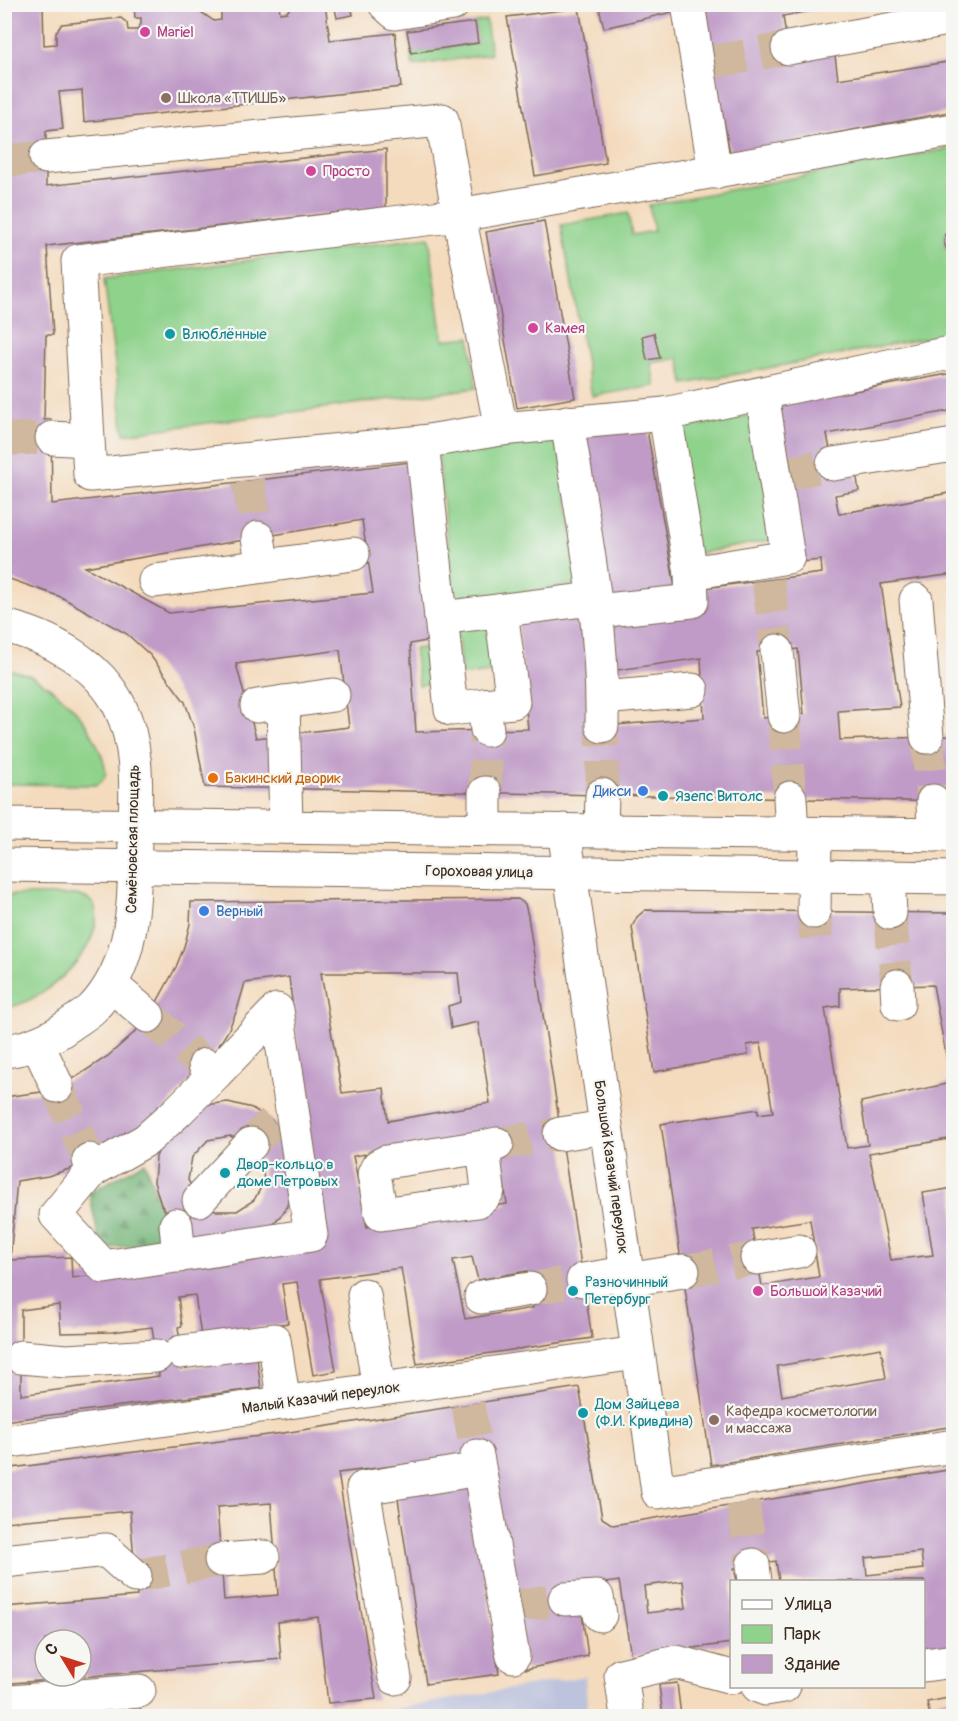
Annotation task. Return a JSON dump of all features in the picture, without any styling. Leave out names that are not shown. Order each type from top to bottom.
[{"type":"street","points":[[385,4],[395,13],[453,4]]},
{"type":"street","points":[[688,4],[705,63],[715,172]]},
{"type":"street","points":[[788,48],[954,18]]},
{"type":"street","points":[[46,157],[442,120],[501,429]]},
{"type":"street","points":[[954,130],[459,215],[78,261],[90,475],[247,470],[501,429],[665,414],[954,352]]},
{"type":"street","points":[[691,573],[767,570],[788,556],[780,474],[762,394]]},
{"type":"street","points":[[441,618],[584,600],[597,611],[692,602],[691,573],[665,414]]},
{"type":"street","points":[[567,422],[597,611],[603,712],[692,690]]},
{"type":"street","points":[[52,438],[87,440]]},
{"type":"street","points":[[422,442],[451,709],[485,718],[513,702],[501,611]]},
{"type":"street","points":[[833,464],[954,445]]},
{"type":"street","points":[[155,581],[260,552],[353,554]]},
{"type":"street","points":[[916,600],[927,736]]},
{"type":"street","name":"Семёновская площадь","points":[[4,626],[44,639],[78,659],[101,679],[120,706],[132,742],[136,773],[133,911],[128,945],[111,985],[92,1009],[64,1030],[37,1043],[4,1051]]},
{"type":"street","points":[[777,651],[784,716]]},
{"type":"street","points":[[286,827],[270,704],[333,695]]},
{"type":"street","points":[[485,793],[485,830]]},
{"type":"street","points":[[602,795],[602,831]]},
{"type":"street","points":[[790,798],[804,833],[814,876],[814,912]]},
{"type":"street","points":[[4,824],[944,835],[933,801]]},
{"type":"street","name":"Большой Казачий переулок","points":[[564,830],[568,873],[658,1492],[741,1491],[954,1446]]},
{"type":"street","name":"Гороховая улица","points":[[4,865],[954,878]]},
{"type":"street","points":[[888,877],[890,913]]},
{"type":"street","points":[[111,985],[148,1016]]},
{"type":"street","points":[[199,1200],[272,1122],[277,1010],[211,1069],[176,1113],[146,1140],[91,1165],[56,1215],[104,1267],[178,1240],[311,1235],[272,1122]]},
{"type":"street","points":[[37,1043],[57,1086]]},
{"type":"street","points":[[560,1134],[605,1127]]},
{"type":"street","points":[[757,1258],[799,1251]]},
{"type":"street","points":[[583,1280],[683,1271]]},
{"type":"street","points":[[481,1297],[530,1289]]},
{"type":"street","points":[[364,1295],[379,1389]]},
{"type":"street","points":[[21,1357],[66,1361],[169,1354],[274,1340],[284,1403]]},
{"type":"street","name":"Малый Казачий переулок","points":[[4,1442],[379,1389],[466,1391],[638,1353]]},
{"type":"street","points":[[395,1678],[363,1488],[478,1462],[509,1606],[513,1656]]},
{"type":"street","points":[[4,1561],[106,1550],[135,1576]]},
{"type":"street","points":[[221,1560],[263,1557]]},
{"type":"street","points":[[565,1599],[597,1598],[600,1615]]},
{"type":"street","points":[[925,1665],[954,1661]]},
{"type":"street","points":[[627,1716],[621,1675],[676,1662],[730,1676]]},
{"type":"street","points":[[12,1702],[139,1691]]},
{"type":"shaded area","points":[[585,1676],[588,1716],[353,1716]]},
{"type":"green space","points":[[486,20],[491,54],[413,66],[411,53],[477,43],[475,22]]},
{"type":"green space","points":[[953,148],[953,227],[945,234],[945,246],[953,255],[953,333],[684,384],[679,358],[651,363],[655,386],[592,396],[561,225],[628,213],[632,235],[654,231],[649,205]]},
{"type":"green space","points":[[429,237],[443,340],[470,337],[476,388],[124,434],[104,279]]},
{"type":"green space","points":[[753,415],[776,539],[695,554],[673,430]]},
{"type":"green space","points":[[558,436],[580,584],[454,601],[438,450]]},
{"type":"green space","points":[[490,620],[496,672],[462,675],[456,623]]},
{"type":"green space","points":[[435,646],[441,682],[419,685],[414,649]]},
{"type":"green space","points":[[5,668],[28,675],[41,682],[66,701],[81,717],[104,763],[105,776],[101,782],[95,785],[5,784]]},
{"type":"green space","points":[[4,895],[77,895],[94,904],[96,920],[92,937],[69,970],[37,996],[5,1008]]},
{"type":"green space","points":[[145,1162],[171,1242],[101,1249],[89,1193]]},
{"type":"building","points":[[4,4],[43,4],[44,45],[56,44],[56,32],[62,24],[121,18],[127,23],[128,30],[137,30],[141,24],[141,18],[135,18],[134,4],[206,4],[201,7],[201,12],[214,21],[221,20],[221,8],[279,4],[280,13],[287,12],[293,4],[325,4],[330,40],[395,33],[401,87],[84,122],[82,90],[59,92],[63,129],[46,131],[46,186],[386,149],[386,207],[47,246],[53,335],[46,335],[44,420],[51,419],[52,504],[411,462],[431,640],[410,644],[416,732],[528,729],[517,617],[584,611],[615,725],[704,718],[701,658],[611,671],[605,622],[696,589],[822,573],[821,560],[801,562],[771,406],[954,373],[954,410],[827,434],[835,476],[856,472],[859,491],[835,495],[839,514],[954,492],[954,574],[881,584],[900,707],[838,711],[840,740],[954,736],[954,802],[205,787],[194,728],[185,702],[150,655],[127,634],[61,597],[4,577]],"holes":[[[362,520],[373,593],[169,613],[85,567]],[[798,649],[804,714],[763,718],[757,652]],[[340,650],[349,727],[256,738],[236,664]]]},
{"type":"building","points":[[334,4],[351,4],[353,15],[337,18]]},
{"type":"building","points":[[598,4],[676,4],[677,11],[604,28]]},
{"type":"building","points":[[702,4],[847,4],[783,16],[789,55],[834,48],[838,79],[954,61],[954,111],[730,153]]},
{"type":"building","points":[[579,8],[606,163],[535,176],[507,17]]},
{"type":"building","points":[[475,22],[478,43],[411,53],[407,31]]},
{"type":"building","name":"Камея","points":[[544,221],[575,398],[517,408],[486,232]]},
{"type":"building","points":[[954,226],[954,255],[948,252],[944,243],[945,234]]},
{"type":"building","points":[[654,333],[660,358],[647,360],[642,336]]},
{"type":"building","points":[[646,424],[676,593],[611,605],[581,435]]},
{"type":"building","points":[[518,899],[525,904],[592,1338],[417,1364],[401,1268],[320,1279],[336,1371],[313,1375],[297,1282],[282,1284],[288,1323],[201,1336],[195,1295],[178,1297],[182,1326],[178,1327],[184,1368],[257,1358],[261,1388],[4,1421],[4,1097],[42,1092],[76,1077],[108,1056],[135,1032],[152,1011],[176,967],[190,924],[191,902]],"holes":[[[321,973],[458,973],[461,1002],[448,1006],[451,1028],[478,1022],[490,1103],[388,1121],[384,1088],[342,1093]],[[289,977],[322,1245],[72,1278],[71,1257],[10,1260],[17,1181],[48,1176],[75,1167],[155,1119],[212,1056],[228,1031],[245,983]],[[496,1133],[507,1204],[367,1227],[353,1156]],[[472,1257],[478,1280],[527,1271],[533,1308],[465,1319],[453,1260]],[[59,1305],[61,1333],[112,1332],[152,1327],[159,1376],[21,1395],[21,1310]]]},
{"type":"building","points":[[645,910],[954,913],[954,1138],[869,1153],[891,1260],[933,1255],[923,1193],[954,1188],[954,1290],[948,1291],[954,1328],[954,1426],[711,1465],[661,1124],[758,1109],[758,1114],[773,1112],[761,1043],[747,1045],[748,1055],[654,1072],[632,927],[637,917]],"holes":[[[933,985],[951,1083],[861,1102],[868,1145],[847,1148],[825,1008],[840,1006],[840,988]],[[810,1220],[819,1277],[762,1286],[752,1229]],[[881,1348],[886,1378],[782,1396],[777,1366]]]},
{"type":"building","points":[[228,1102],[252,1108],[273,1121],[288,1141],[294,1189],[284,1212],[267,1230],[197,1238],[176,1225],[161,1205],[154,1182],[156,1157],[165,1134],[204,1105]],"holes":[[[230,1136],[251,1144],[262,1161],[264,1182],[254,1200],[237,1211],[217,1211],[199,1200],[188,1180],[192,1157],[208,1140]]]},
{"type":"building","points":[[579,1387],[602,1518],[613,1525],[954,1469],[954,1617],[949,1617],[954,1651],[925,1656],[925,1580],[779,1580],[776,1561],[734,1568],[737,1580],[730,1580],[730,1643],[631,1656],[619,1581],[564,1589],[581,1607],[588,1656],[526,1669],[488,1454],[338,1473],[376,1699],[328,1703],[318,1617],[278,1622],[281,1659],[93,1676],[93,1628],[33,1628],[33,1681],[12,1683],[13,1716],[4,1716],[4,1607],[137,1596],[130,1511],[4,1522],[4,1469],[283,1433]],"holes":[[[271,1503],[278,1595],[224,1600],[217,1507]],[[921,1552],[923,1569],[867,1575],[865,1558]],[[683,1581],[686,1608],[647,1613],[644,1586]]]},
{"type":"building","points":[[472,1482],[499,1674],[426,1684],[397,1492]]},
{"type":"building","points":[[677,1683],[681,1716],[663,1716],[659,1685]]},
{"type":"building","points":[[954,1697],[954,1716],[930,1716],[927,1702]]},
{"type":"building","points":[[140,1706],[140,1716],[66,1716],[66,1715]]},
{"type":"tunnel","points":[[713,62],[788,48]]},
{"type":"tunnel","points":[[4,161],[46,157]]},
{"type":"tunnel","points":[[4,439],[52,438]]},
{"type":"tunnel","points":[[784,474],[833,464]]},
{"type":"tunnel","points":[[248,481],[258,538]]},
{"type":"tunnel","points":[[768,580],[777,651]]},
{"type":"tunnel","points":[[784,716],[790,798]]},
{"type":"tunnel","points":[[602,726],[602,795]]},
{"type":"tunnel","points":[[485,793],[487,730]]},
{"type":"tunnel","points":[[927,737],[933,801]]},
{"type":"tunnel","points":[[814,912],[816,938]]},
{"type":"tunnel","points":[[890,913],[897,986]]},
{"type":"tunnel","points":[[148,1016],[205,1065]]},
{"type":"tunnel","points":[[57,1086],[89,1160]]},
{"type":"tunnel","points":[[251,1144],[273,1121]]},
{"type":"tunnel","points":[[497,1144],[560,1134]]},
{"type":"tunnel","points":[[683,1271],[757,1258]]},
{"type":"tunnel","points":[[530,1289],[583,1280]]},
{"type":"tunnel","points":[[468,1404],[477,1456]]},
{"type":"tunnel","points":[[743,1503],[753,1565]]},
{"type":"tunnel","points":[[135,1576],[221,1560]]},
{"type":"tunnel","points":[[515,1606],[565,1599]]},
{"type":"place","name":"Mariel","points":[[145,32]]},
{"type":"place","name":"Школа «ТТИШБ»","points":[[166,98]]},
{"type":"place","name":"Просто","points":[[311,171]]},
{"type":"place","name":"Камея","points":[[533,328]]},
{"type":"place","name":"Влюблённые","points":[[170,334]]},
{"type":"place","name":"Бакинский дворик","points":[[213,778]]},
{"type":"place","name":"Дикси","points":[[643,791]]},
{"type":"place","name":"Язепс Витолс","points":[[663,796]]},
{"type":"place","name":"Верный","points":[[204,911]]},
{"type":"place","name":"Двор-кольцо в доме Петровых","points":[[225,1173]]},
{"type":"place","name":"Разночинный Петербург","points":[[573,1291]]},
{"type":"place","name":"Большой Казачий","points":[[758,1291]]},
{"type":"place","name":"Дом Зайцева (Ф.И. Кривдина)","points":[[583,1413]]},
{"type":"place","name":"Кафедра косметологии и массажа","points":[[714,1420]]}]
